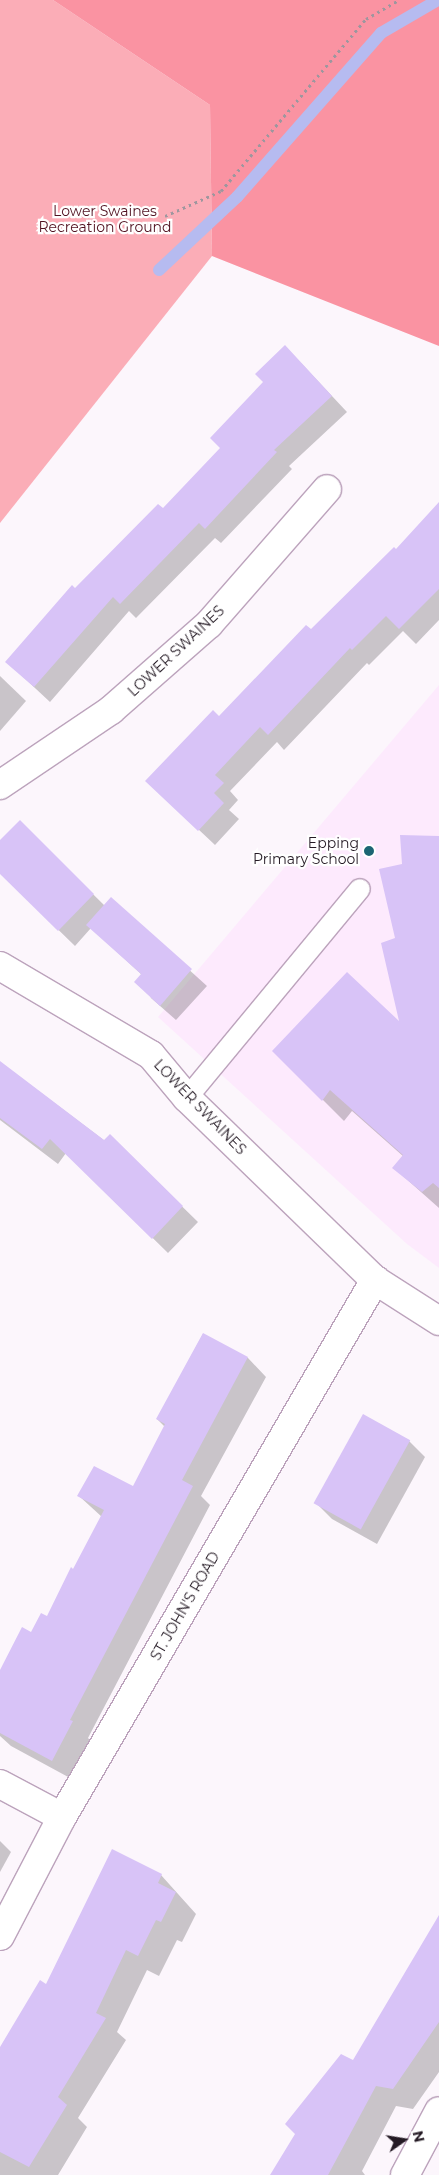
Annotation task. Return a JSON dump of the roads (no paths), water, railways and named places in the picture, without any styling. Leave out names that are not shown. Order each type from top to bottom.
[{"type":"street","name":"LOWER SWAINES","points":[[0,785],[111,710],[209,624],[327,489]]},
{"type":"street","name":"LOWER SWAINES","points":[[0,966],[151,1055],[187,1098],[376,1280],[439,1321]]},
{"type":"street","name":"ST. JOHN'S ROAD","points":[[0,1936],[62,1817],[376,1280]]},
{"type":"street","points":[[0,1784],[62,1817]]},
{"type":"street","points":[[405,2175],[439,2111]]},
{"type":"lane","points":[[187,1098],[360,889]]},
{"type":"waterway","points":[[159,270],[237,197],[381,33],[438,0]]},
{"type":"place","name":"Epping Primary School","points":[[369,851]]},
{"type":"park label","name":"Lower Swaines Recreation Ground","points":[[105,220]]}]
